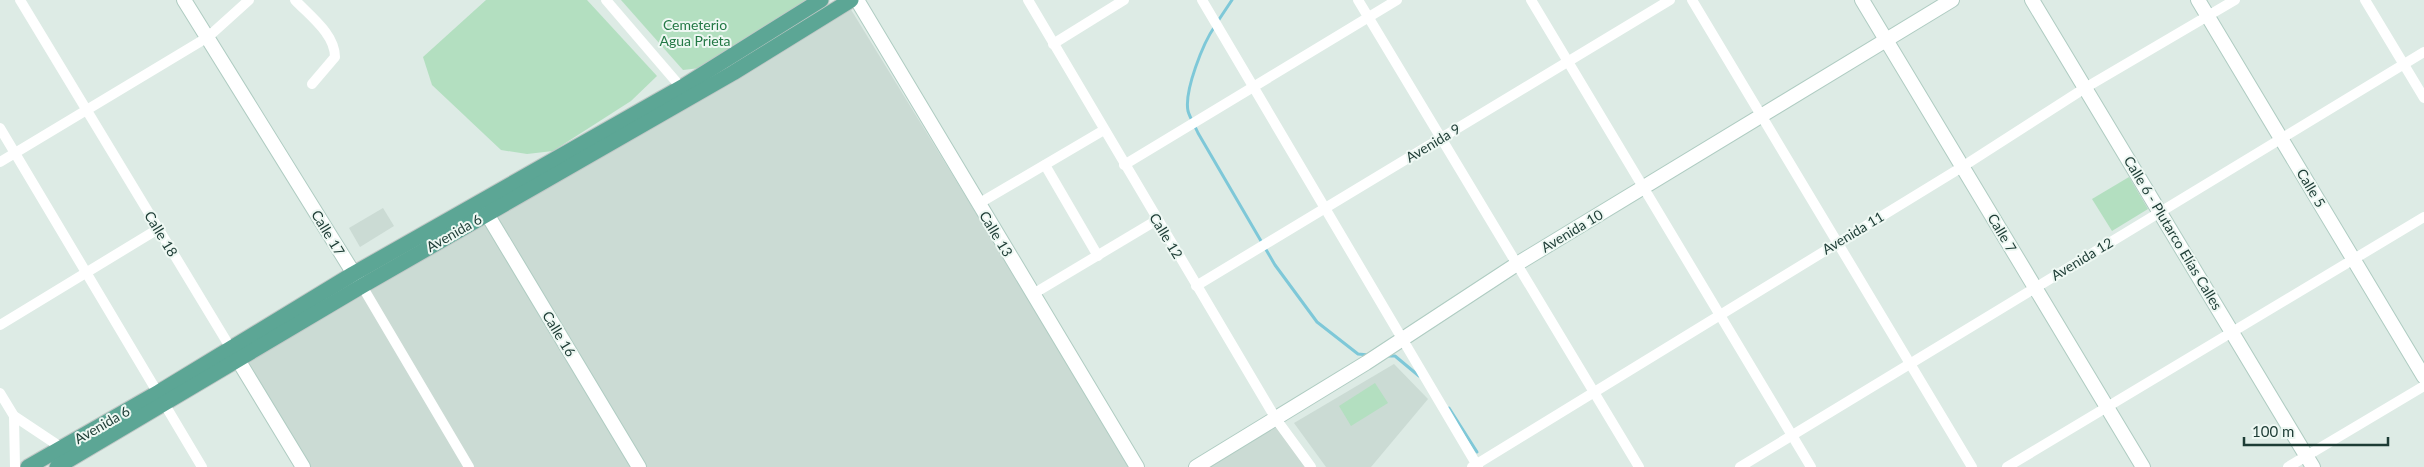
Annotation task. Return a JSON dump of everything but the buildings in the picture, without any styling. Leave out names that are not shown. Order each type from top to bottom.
[{"type":"main road","name":"Avenida 6","points":[[234,354],[362,286],[487,214],[686,92],[821,0]]},
{"type":"main road","name":"Avenida 6","points":[[57,467],[161,398],[234,354],[353,274],[480,201],[686,92],[851,0]]},
{"type":"main road","name":"Avenida 6","points":[[38,465],[62,448],[161,398]]},
{"type":"street","name":"Calle 18","points":[[20,0],[303,467]]},
{"type":"street","name":"Calle 17","points":[[184,0],[362,286],[469,467]]},
{"type":"street","points":[[0,162],[208,37],[249,0]]},
{"type":"street","points":[[295,0],[326,33],[335,47],[335,57],[312,84]]},
{"type":"street","points":[[606,0],[686,92]]},
{"type":"street","name":"Calle 13","points":[[856,0],[1137,467]]},
{"type":"street","name":"Calle 12","points":[[1028,0],[1276,419],[1311,467]]},
{"type":"street","points":[[1053,44],[1124,0]]},
{"type":"street","points":[[1202,0],[1476,466]]},
{"type":"street","points":[[1358,0],[1639,467]]},
{"type":"street","points":[[1124,165],[1397,0]]},
{"type":"street","points":[[1531,0],[1811,467]]},
{"type":"street","name":"Avenida 9","points":[[1196,286],[1670,0]]},
{"type":"street","points":[[1692,0],[1972,467]]},
{"type":"street","name":"Calle 7","points":[[1862,0],[2143,467]]},
{"type":"street","name":"Avenida 10","points":[[1196,467],[1391,348],[1517,264],[1952,0]]},
{"type":"street","name":"Calle 6 - Plutarco Elías Calles","points":[[2032,0],[2310,461]]},
{"type":"street","name":"Calle 5","points":[[2198,0],[2424,377]]},
{"type":"street","name":"Avenida 11","points":[[1476,466],[1962,167],[2085,88],[2235,0]]},
{"type":"street","points":[[2365,0],[2424,98]]},
{"type":"street","name":"Avenida 12","points":[[1740,467],[2424,52]]},
{"type":"street","points":[[0,128],[88,272],[202,467]]},
{"type":"street","points":[[978,204],[1104,130]]},
{"type":"street","points":[[1045,165],[1098,256]]},
{"type":"street","name":"Calle 16","points":[[480,201],[640,467]]},
{"type":"street","points":[[2007,467],[2424,217]]},
{"type":"street","points":[[1033,294],[1157,220]]},
{"type":"street","points":[[0,325],[158,228]]},
{"type":"street","points":[[2288,467],[2310,461],[2424,386]]},
{"type":"street","points":[[0,393],[14,416],[62,448]]},
{"type":"street","points":[[14,416],[15,467]]},
{"type":"shaded area","points":[[850,8],[1132,467],[307,467],[246,364]]},
{"type":"shaded area","points":[[383,208],[394,226],[360,247],[349,228]]},
{"type":"shaded area","points":[[1394,364],[1428,399],[1371,467],[1326,467],[1294,423]]},
{"type":"shaded area","points":[[1276,419],[1311,467],[1195,467]]},
{"type":"green space","points":[[486,0],[587,0],[657,76],[631,101],[553,151],[527,154],[501,150],[432,85],[423,57]]},
{"type":"green space","name":"Cemeterio Agua Prieta","points":[[621,0],[808,0],[700,68],[683,70]]},
{"type":"green space","points":[[2129,177],[2148,209],[2112,231],[2092,199]]},
{"type":"green space","points":[[1375,383],[1388,403],[1351,426],[1339,406]]},
{"type":"waterway","points":[[1218,21],[1232,0]]},
{"type":"waterway","points":[[1215,26],[1200,55],[1192,80],[1188,102],[1188,111],[1191,119],[1275,265],[1317,322],[1358,354],[1369,355]]},
{"type":"waterway","points":[[1385,356],[1395,356],[1419,376]]},
{"type":"waterway","points":[[1449,408],[1477,452]]}]
